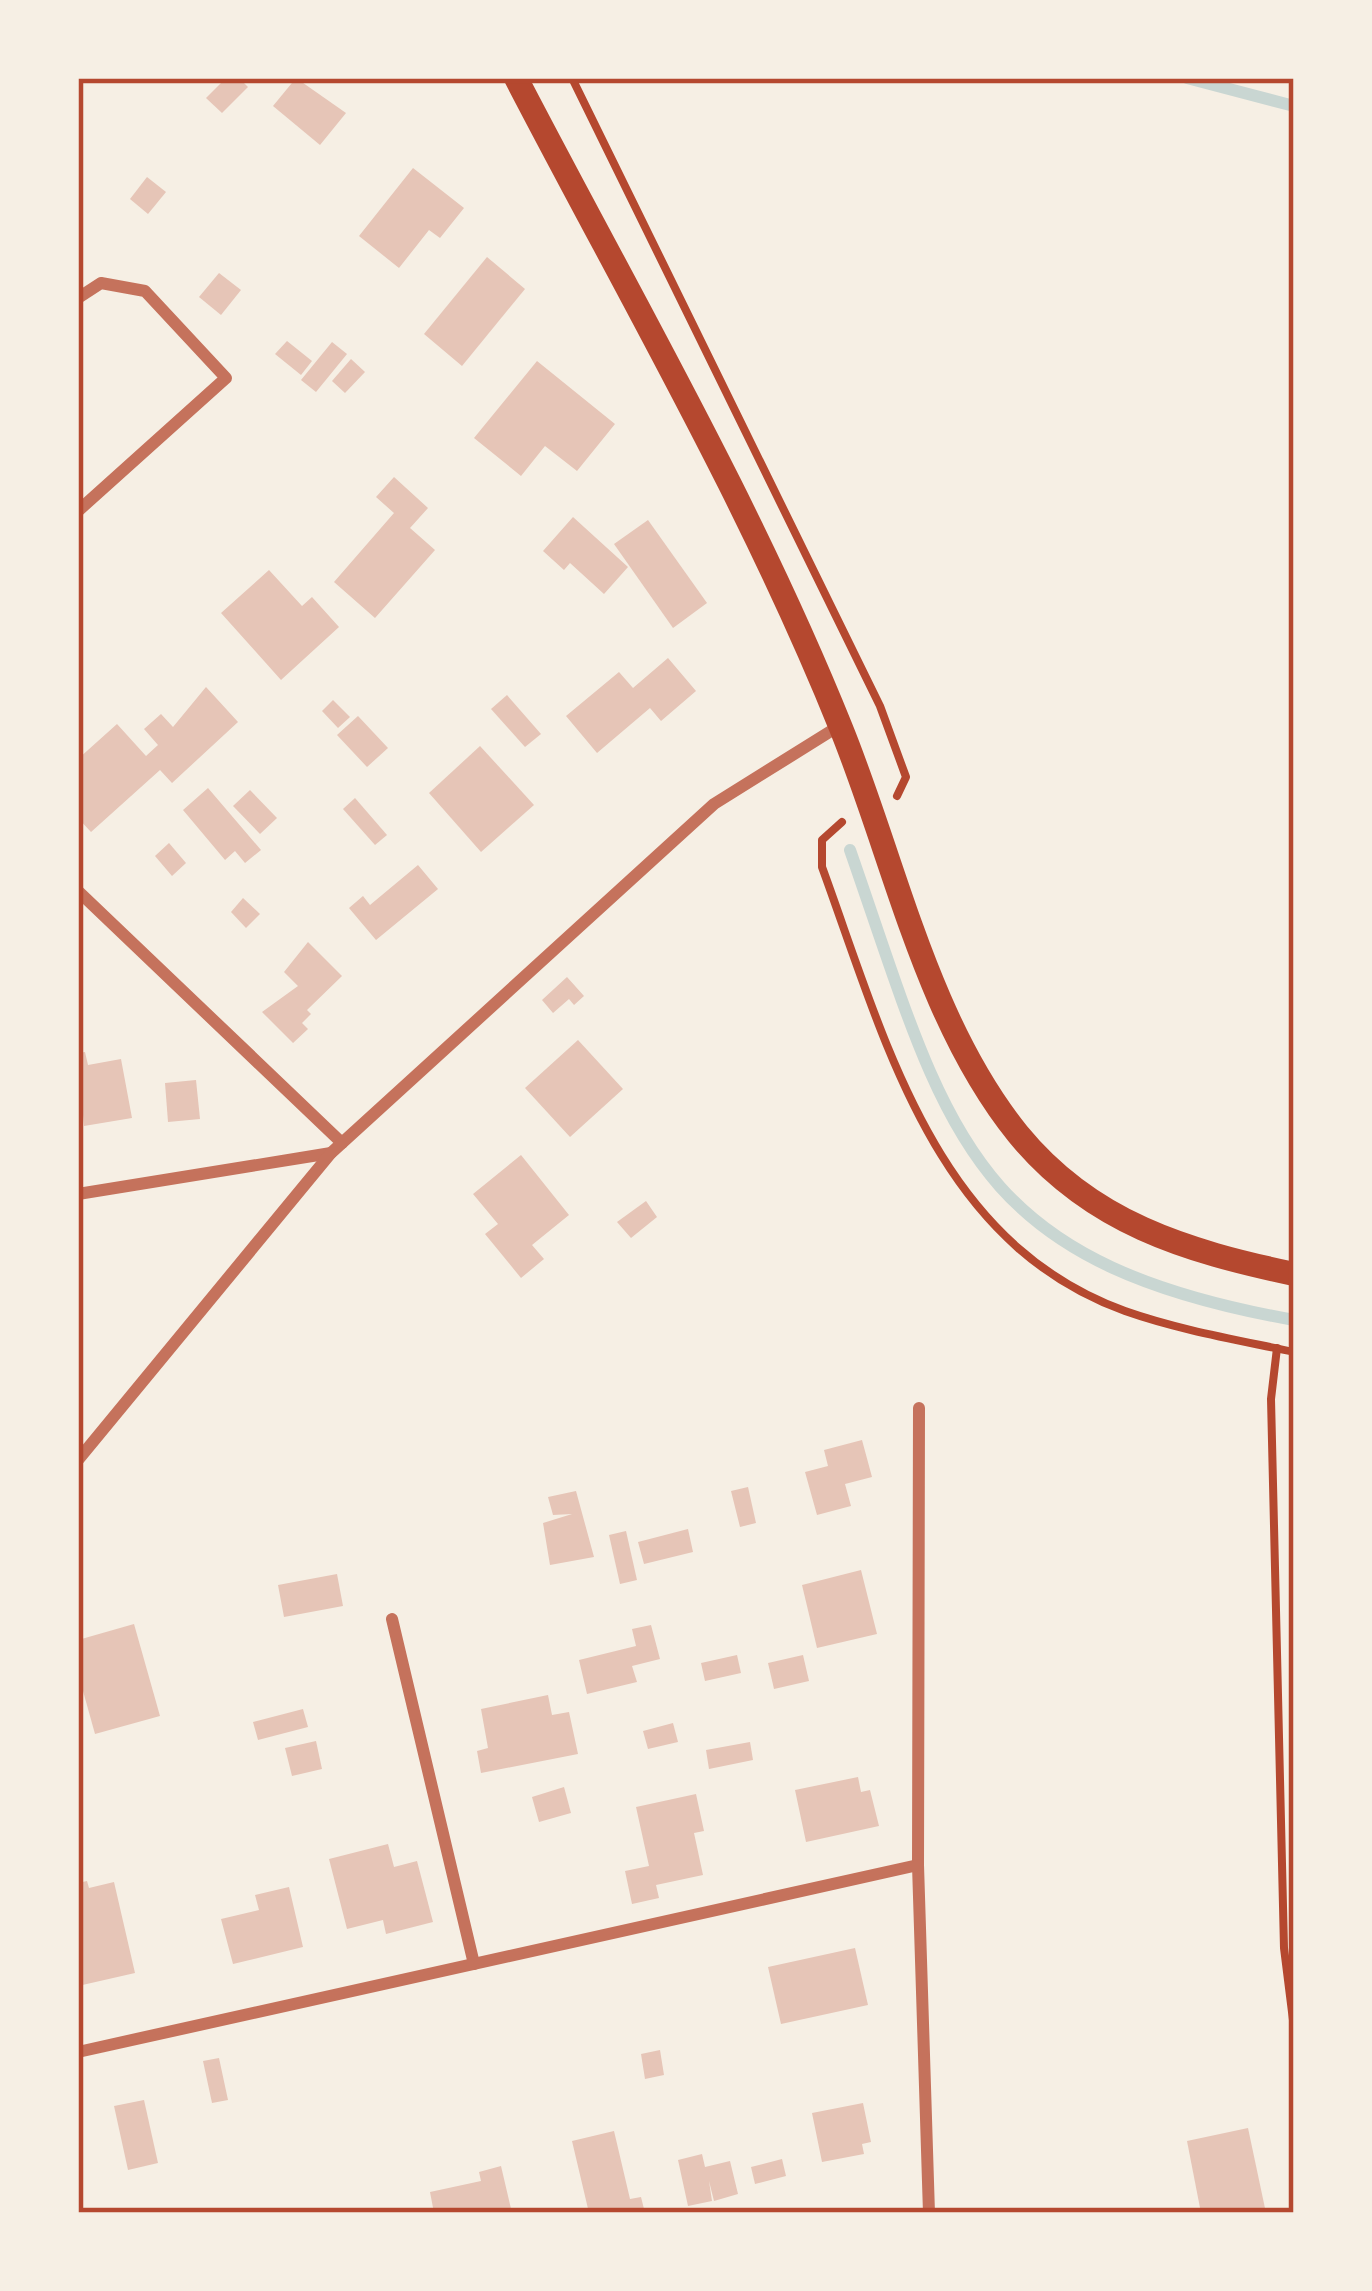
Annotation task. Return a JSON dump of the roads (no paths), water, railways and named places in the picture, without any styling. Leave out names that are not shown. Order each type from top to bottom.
[{"type":"main road","points":[[516,78],[729,488],[840,726],[949,1018],[990,1095],[1019,1136],[1091,1205],[1152,1238],[1294,1274]]},
{"type":"street","points":[[78,298],[101,283],[145,291],[226,378],[78,511]]},
{"type":"street","points":[[78,1460],[331,1153],[714,804],[840,726]]},
{"type":"street","points":[[78,891],[343,1143]]},
{"type":"street","points":[[78,1194],[331,1153]]},
{"type":"street","points":[[919,1408],[918,1865],[929,2213]]},
{"type":"street","points":[[392,1619],[474,1964]]},
{"type":"street","points":[[78,2052],[918,1865]]},
{"type":"waterway","points":[[1187,78],[1294,106]]},
{"type":"waterway","points":[[850,850],[915,1035],[947,1108],[986,1169],[1035,1220],[1100,1262],[1185,1295],[1294,1320]]}]
